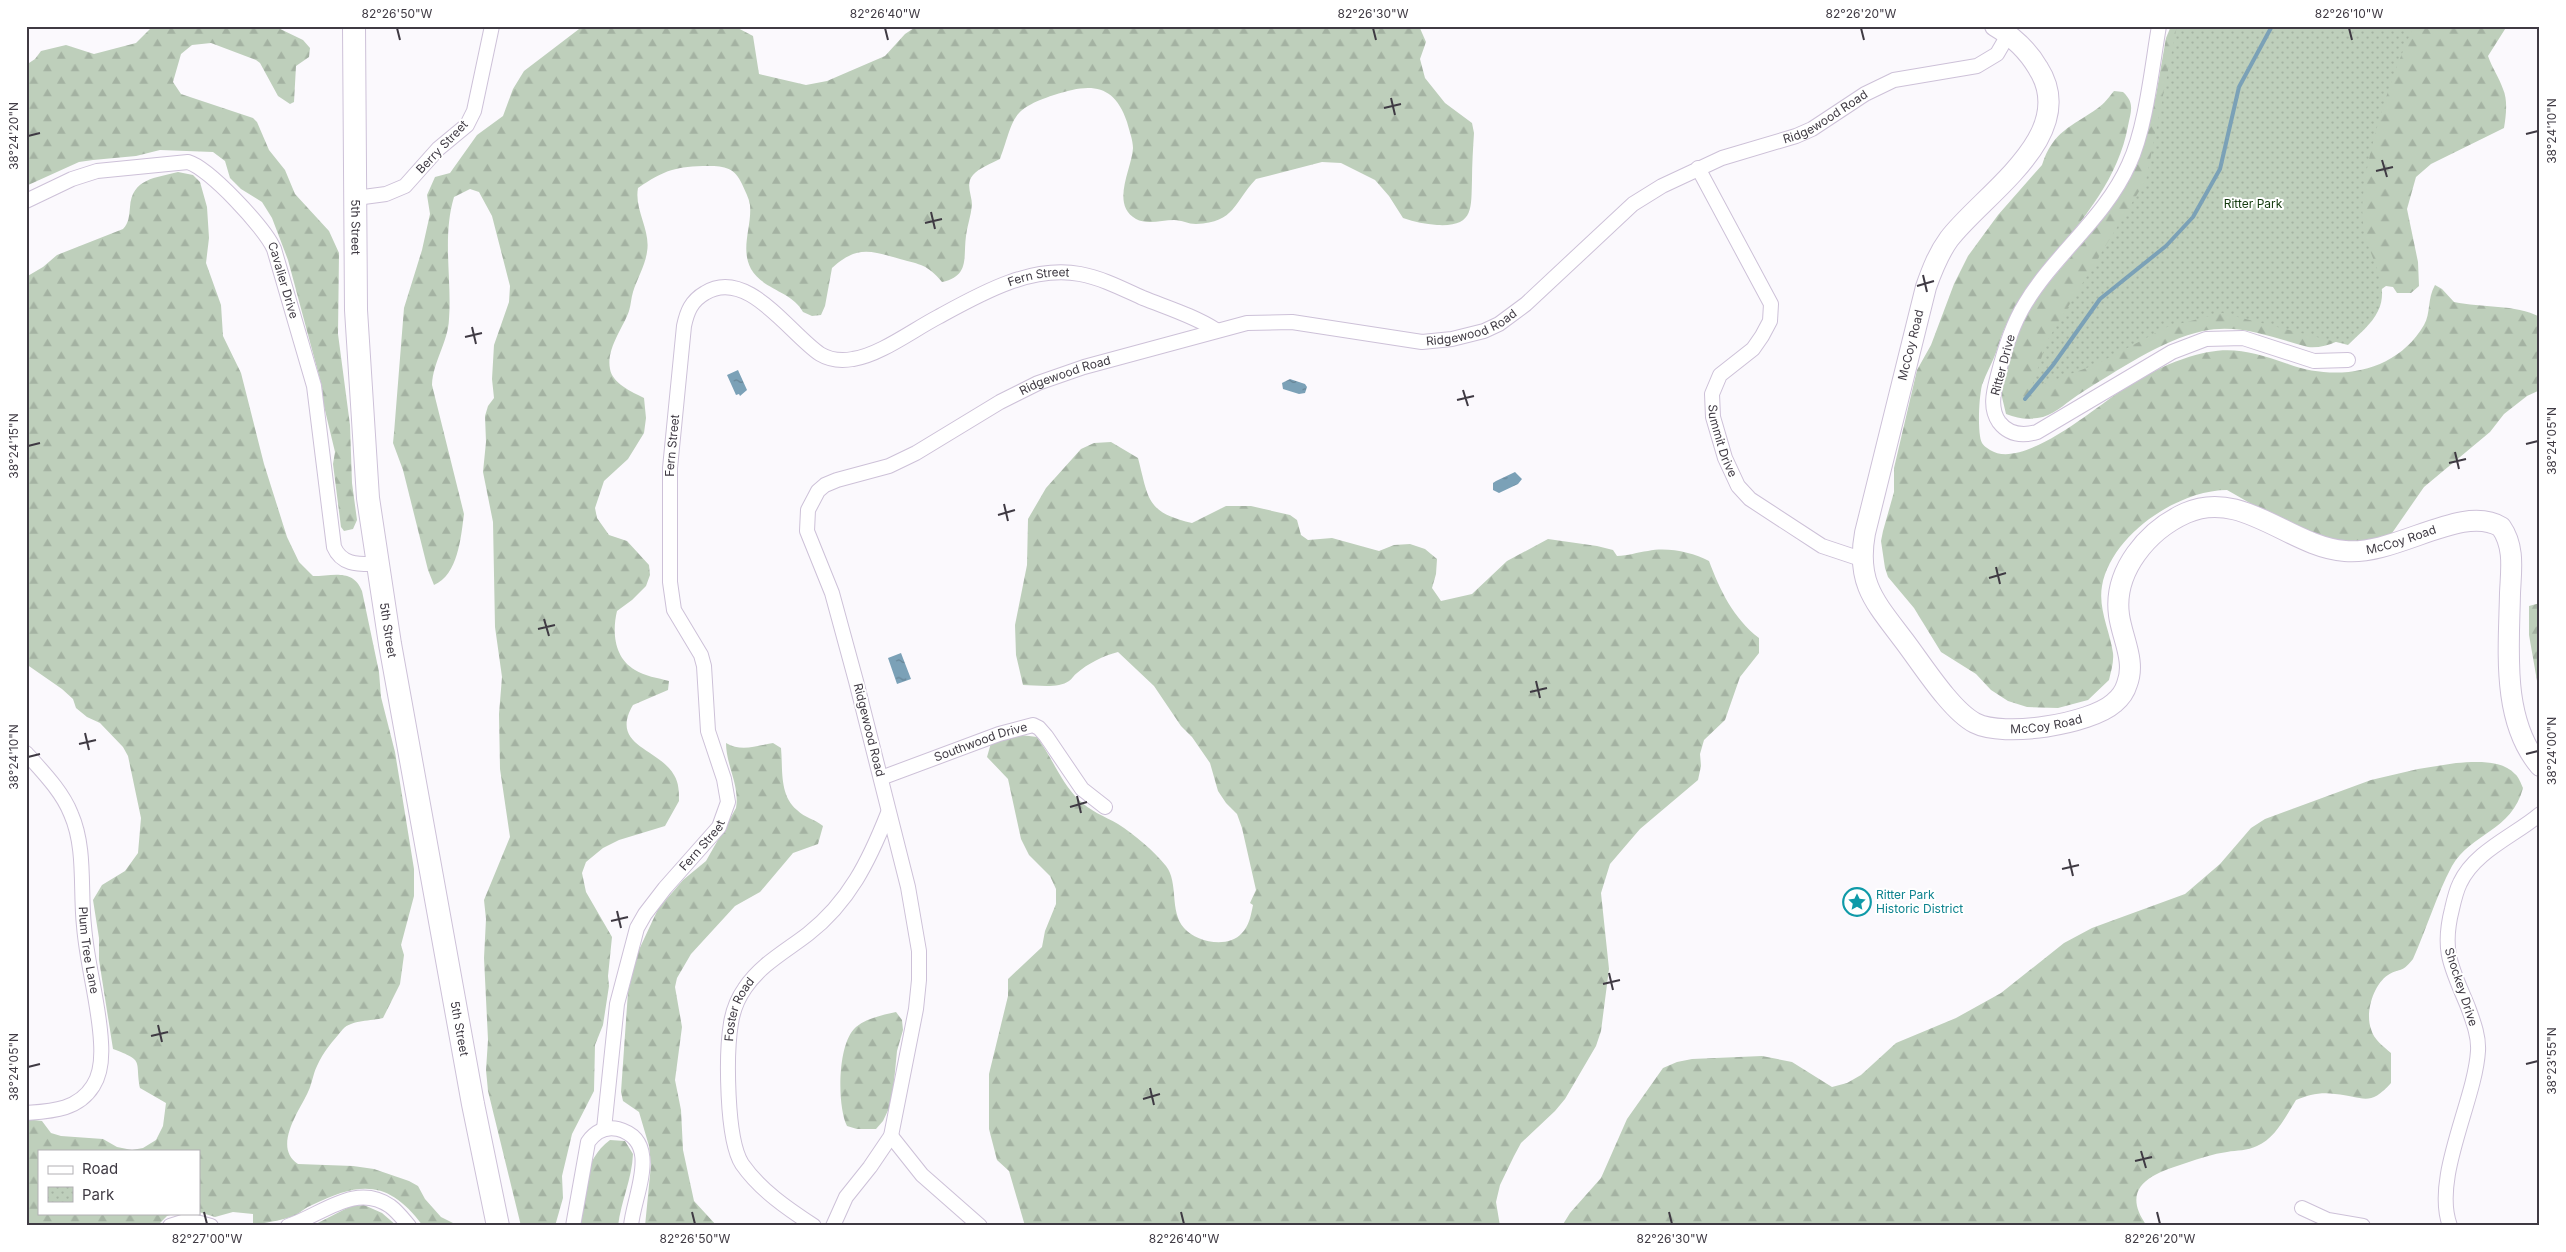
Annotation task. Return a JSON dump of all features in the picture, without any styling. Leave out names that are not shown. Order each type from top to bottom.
[{"type":"main road","name":"5th Street","points":[[354,26],[356,310],[368,498],[456,1014],[498,1226]]},
{"type":"street","name":"Berry Street","points":[[356,198],[386,194],[405,186],[438,149],[467,125],[474,111],[492,26]]},
{"type":"street","name":"Ritter Drive","points":[[2159,26],[2145,106],[2129,165],[2105,203],[2044,276],[2019,314],[2002,360],[1993,396],[1996,417],[2004,427],[2014,434],[2037,432],[2172,352],[2206,340],[2243,338],[2314,361],[2348,360]]},
{"type":"street","name":"Ridgewood Road","points":[[833,1226],[846,1197],[870,1167],[891,1136],[916,1009],[919,961],[916,925],[881,778],[832,594],[807,531],[808,510],[818,491],[837,480],[889,466],[916,454],[1000,402],[1038,383],[1084,367],[1216,330],[1247,323],[1277,321],[1422,342],[1452,339],[1484,331],[1499,324],[1526,304],[1634,204],[1662,186],[1698,168],[1745,150],[1778,142],[1812,129],[1865,94],[1894,80],[1977,66],[1997,54],[2002,31]]},
{"type":"street","name":"McCoy Road","points":[[2002,31],[2029,55],[2045,80],[2048,100],[2046,118],[2038,139],[2019,166],[1954,233],[1933,267],[1910,350],[1865,533],[1861,559],[1865,580],[1875,600],[1963,714],[1975,723],[1989,727],[2034,727],[2079,720],[2114,704],[2122,694],[2130,669],[2119,616],[2118,600],[2126,569],[2146,542],[2165,526],[2187,513],[2201,508],[2227,507],[2242,511],[2312,544],[2346,552],[2379,550],[2470,519],[2493,522],[2501,527],[2507,535],[2512,555],[2510,639],[2512,701],[2521,733],[2540,766]]},
{"type":"street","name":"Cavalier Drive","points":[[26,201],[72,179],[97,171],[188,162],[200,168],[251,217],[269,238],[274,249],[314,386],[334,547],[339,557],[346,562],[378,564]]},
{"type":"street","name":"Summit Drive","points":[[1698,168],[1771,304],[1770,321],[1762,336],[1753,348],[1720,375],[1712,394],[1713,417],[1725,458],[1738,486],[1750,499],[1822,546],[1861,559]]},
{"type":"street","name":"Fern Street","points":[[604,1130],[616,1004],[637,928],[644,914],[719,826],[728,802],[724,779],[708,731],[704,666],[698,649],[674,610],[670,582],[670,468],[684,326],[690,306],[698,297],[709,290],[734,287],[747,292],[768,307],[821,354],[835,360],[853,360],[872,353],[939,316],[1014,280],[1042,274],[1068,272],[1081,274],[1120,287],[1188,315],[1216,330]]},
{"type":"street","name":"Southwood Drive","points":[[881,778],[999,734],[1033,725],[1046,736],[1082,789],[1105,807]]},
{"type":"street","name":"Plum Tree Lane","points":[[26,753],[61,795],[75,825],[84,926],[102,1054],[98,1077],[88,1093],[80,1100],[60,1110],[26,1113]]},
{"type":"street","name":"Foster Road","points":[[814,1226],[766,1190],[741,1163],[730,1127],[731,1024],[736,1003],[758,972],[809,934],[831,915],[844,899],[858,879],[874,849],[888,813]]},
{"type":"street","name":"Shockey Drive","points":[[2450,1226],[2447,1211],[2448,1181],[2471,1089],[2478,1050],[2473,1023],[2448,954],[2446,936],[2460,883],[2470,867],[2495,846],[2540,814]]},
{"type":"street","points":[[573,1226],[585,1149],[592,1136],[610,1128],[624,1131],[636,1141],[642,1154],[642,1172],[631,1226]]},
{"type":"street","points":[[891,1136],[922,1175],[980,1226]]},
{"type":"street","points":[[288,1226],[346,1199],[364,1196],[374,1198],[390,1206],[409,1226]]},
{"type":"street","points":[[2302,1208],[2328,1220],[2363,1226]]},
{"type":"street","points":[[170,1226],[189,1220],[211,1226]]},
{"type":"green space","points":[[153,26],[274,26],[303,40],[310,48],[309,57],[296,66],[294,102],[290,104],[278,96],[260,63],[211,43],[192,45],[181,54],[173,82],[181,94],[253,118],[257,122],[269,150],[285,170],[295,194],[329,231],[339,253],[338,334],[350,425],[352,483],[357,520],[353,529],[344,531],[341,527],[333,464],[335,452],[323,402],[322,387],[288,260],[272,218],[262,202],[241,189],[230,178],[225,161],[213,152],[160,150],[136,156],[79,162],[26,186],[26,65],[35,59],[41,51],[66,45],[94,54],[136,43]]},
{"type":"green space","points":[[583,26],[734,26],[753,36],[759,74],[806,85],[827,81],[885,56],[905,34],[917,26],[1419,26],[1426,42],[1420,59],[1425,78],[1445,103],[1472,123],[1474,133],[1471,200],[1468,214],[1458,223],[1437,225],[1416,222],[1403,218],[1389,196],[1375,180],[1341,163],[1322,162],[1256,179],[1232,210],[1219,220],[1196,224],[1174,220],[1140,221],[1128,213],[1124,205],[1124,186],[1133,148],[1132,138],[1122,109],[1108,93],[1099,89],[1089,88],[1067,91],[1039,100],[1021,111],[1012,125],[1000,159],[979,170],[971,178],[969,186],[972,205],[963,265],[957,275],[942,282],[928,268],[919,264],[872,252],[857,253],[849,256],[832,268],[825,306],[821,315],[812,316],[803,312],[792,299],[763,282],[751,269],[746,253],[750,205],[742,184],[733,171],[724,167],[714,166],[679,168],[663,173],[638,188],[638,204],[647,236],[647,252],[633,292],[629,311],[613,346],[609,361],[614,379],[644,398],[646,418],[644,433],[628,459],[604,481],[595,508],[597,518],[609,535],[627,541],[649,565],[650,575],[646,586],[617,611],[615,619],[616,644],[623,659],[635,670],[651,677],[669,681],[668,690],[633,705],[627,719],[627,729],[631,738],[658,758],[674,775],[678,784],[679,801],[665,826],[619,840],[603,848],[586,862],[582,873],[586,892],[612,937],[608,976],[609,986],[603,1025],[595,1045],[594,1091],[572,1134],[562,1176],[563,1198],[555,1226],[521,1226],[488,1091],[486,1070],[488,1040],[484,958],[486,919],[484,900],[510,837],[500,769],[499,714],[502,677],[495,627],[493,522],[483,472],[486,442],[485,416],[488,406],[494,398],[492,379],[494,345],[509,302],[510,286],[492,216],[479,192],[470,189],[454,197],[450,212],[448,243],[449,319],[432,385],[464,514],[460,544],[453,564],[442,580],[434,585],[428,570],[403,470],[393,443],[404,308],[422,250],[430,214],[427,195],[435,177],[450,173],[477,135],[503,116],[513,89],[524,71]]},
{"type":"green space","name":"Ritter Park","points":[[2171,26],[2507,26],[2488,56],[2505,93],[2504,128],[2431,164],[2416,177],[2407,209],[2418,262],[2419,286],[2411,293],[2397,293],[2393,287],[2386,286],[2372,300],[2357,327],[2341,340],[2321,347],[2308,347],[2243,330],[2217,329],[2203,331],[2172,341],[2140,357],[2048,415],[2029,419],[2006,414],[2001,393],[2013,344],[2026,313],[2046,286],[2104,217],[2137,165],[2156,95],[2166,38]]},
{"type":"green space","name":"Ritter Park","points":[[2177,26],[2414,26],[2382,110],[2365,178],[2362,215],[2368,245],[2382,286],[2381,303],[2378,311],[2369,325],[2348,345],[2222,313],[2167,327],[2097,364],[2031,389],[2047,341],[2146,180]]},
{"type":"green space","points":[[2114,91],[2123,92],[2127,96],[2131,108],[2120,153],[2109,179],[2095,202],[2026,292],[2011,316],[1982,385],[1979,418],[1980,436],[1982,443],[1988,449],[2004,454],[2021,452],[2040,444],[2059,434],[2125,388],[2153,372],[2198,354],[2224,350],[2248,352],[2307,369],[2326,372],[2364,369],[2382,363],[2398,354],[2412,341],[2424,325],[2435,285],[2442,289],[2454,302],[2509,308],[2540,317],[2540,390],[2527,396],[2504,414],[2490,432],[2424,487],[2390,536],[2360,543],[2325,537],[2290,524],[2227,490],[2208,492],[2168,507],[2133,533],[2118,549],[2108,567],[2101,595],[2113,653],[2109,680],[2088,700],[2058,708],[2027,707],[2008,701],[1991,690],[1976,674],[1941,652],[1914,608],[1888,577],[1881,541],[1894,492],[1894,468],[1917,370],[1931,345],[1954,284],[1968,256],[1998,215],[2042,165],[2046,154],[2057,137],[2071,125],[2100,106]]},
{"type":"green space","points":[[178,172],[193,175],[200,182],[207,207],[209,238],[206,263],[221,305],[223,336],[241,373],[264,464],[287,537],[299,562],[313,576],[348,576],[358,584],[362,591],[379,672],[381,697],[395,752],[414,869],[414,896],[401,945],[404,955],[400,984],[383,1018],[356,1022],[347,1026],[325,1051],[290,1128],[287,1148],[291,1157],[298,1164],[353,1166],[374,1169],[409,1181],[418,1186],[425,1199],[441,1217],[459,1226],[423,1226],[398,1200],[386,1193],[373,1189],[360,1189],[329,1197],[296,1215],[282,1220],[258,1224],[253,1223],[253,1214],[233,1212],[215,1217],[200,1212],[200,1150],[132,1150],[143,1148],[156,1140],[163,1126],[166,1103],[140,1088],[137,1062],[130,1056],[113,1049],[99,960],[99,938],[93,900],[102,885],[125,871],[138,853],[141,818],[128,756],[123,747],[100,723],[87,717],[76,708],[73,699],[62,689],[26,664],[26,277],[43,267],[57,255],[123,229],[128,219],[135,190],[146,181]]},
{"type":"green space","points":[[1111,442],[1138,458],[1152,502],[1166,514],[1192,523],[1226,506],[1251,506],[1290,515],[1297,520],[1301,535],[1308,540],[1332,538],[1379,551],[1394,545],[1410,544],[1425,549],[1437,559],[1436,574],[1432,588],[1441,601],[1472,594],[1507,561],[1548,539],[1597,546],[1613,550],[1617,556],[1655,550],[1679,551],[1695,555],[1709,561],[1728,603],[1742,622],[1759,638],[1759,653],[1740,677],[1725,720],[1704,740],[1700,754],[1701,766],[1698,780],[1640,829],[1610,864],[1601,893],[1609,969],[1601,1031],[1596,1046],[1565,1099],[1521,1143],[1514,1156],[1500,1185],[1496,1202],[1500,1226],[1025,1226],[1009,1171],[997,1160],[989,1129],[989,1074],[1008,996],[1008,979],[1042,947],[1045,931],[1056,904],[1056,889],[1050,876],[1029,855],[1021,839],[1008,779],[987,757],[991,743],[1021,735],[1037,737],[1067,786],[1083,804],[1131,833],[1166,866],[1172,880],[1179,921],[1189,933],[1196,937],[1212,942],[1229,941],[1236,938],[1248,924],[1253,905],[1250,903],[1256,890],[1237,814],[1218,791],[1210,763],[1192,737],[1181,726],[1154,686],[1118,652],[1091,663],[1070,680],[1059,685],[1023,685],[1016,655],[1015,625],[1027,565],[1028,519],[1046,488],[1081,449],[1094,443]]},
{"type":"green space","points":[[2540,603],[2540,698],[2529,635],[2529,606]]},
{"type":"green space","points":[[726,743],[743,748],[773,743],[781,748],[783,781],[787,797],[800,813],[823,826],[818,844],[793,853],[760,892],[735,906],[691,954],[677,978],[675,987],[682,1027],[675,1080],[681,1110],[683,1150],[694,1201],[717,1226],[645,1226],[651,1165],[649,1146],[639,1112],[623,1101],[621,1092],[628,992],[637,954],[658,909],[683,880],[706,861],[736,808],[735,784]]},
{"type":"green space","points":[[2487,762],[2502,766],[2516,775],[2523,788],[2518,802],[2510,814],[2470,846],[2452,866],[2413,959],[2405,967],[2388,975],[2374,992],[2369,1022],[2374,1036],[2391,1053],[2391,1083],[2377,1096],[2371,1098],[2365,1099],[2324,1093],[2296,1100],[2275,1133],[2263,1143],[2250,1149],[2201,1158],[2162,1171],[2144,1183],[2138,1191],[2136,1201],[2139,1212],[2147,1226],[1562,1226],[1570,1213],[1601,1178],[1627,1119],[1663,1068],[1677,1062],[1692,1059],[1762,1056],[1792,1062],[1832,1087],[1847,1083],[1861,1075],[1896,1043],[1956,1018],[2001,993],[2064,943],[2092,928],[2185,894],[2220,864],[2251,828],[2265,819],[2371,780],[2418,769],[2456,763]]},
{"type":"green space","points":[[896,1012],[902,1020],[903,1030],[897,1051],[892,1102],[883,1121],[876,1129],[857,1129],[847,1126],[840,1090],[845,1046],[856,1027],[865,1021]]},
{"type":"green space","points":[[26,1119],[42,1121],[51,1133],[61,1136],[103,1139],[117,1147],[132,1150],[38,1150],[38,1214],[174,1214],[167,1216],[157,1226],[26,1226]]},
{"type":"green space","points":[[610,1140],[625,1141],[633,1154],[631,1172],[618,1226],[579,1226],[589,1168],[601,1148]]},
{"type":"green space","points":[[364,1205],[382,1213],[397,1226],[312,1226],[351,1206]]},
{"type":"water","points":[[738,370],[747,390],[740,396],[739,394],[736,395],[727,375]]},
{"type":"water","points":[[1290,379],[1305,384],[1307,387],[1305,393],[1299,394],[1283,389],[1282,383]]},
{"type":"water","points":[[1515,472],[1522,479],[1518,484],[1499,493],[1493,490],[1493,483]]},
{"type":"water","points":[[901,653],[911,679],[897,684],[888,658]]},
{"type":"waterway","points":[[2025,399],[2053,365],[2100,299],[2166,246],[2193,217],[2220,169],[2239,87],[2272,26]]},
{"type":"place","name":"Ritter Park Historic District","points":[[1857,902]]}]
